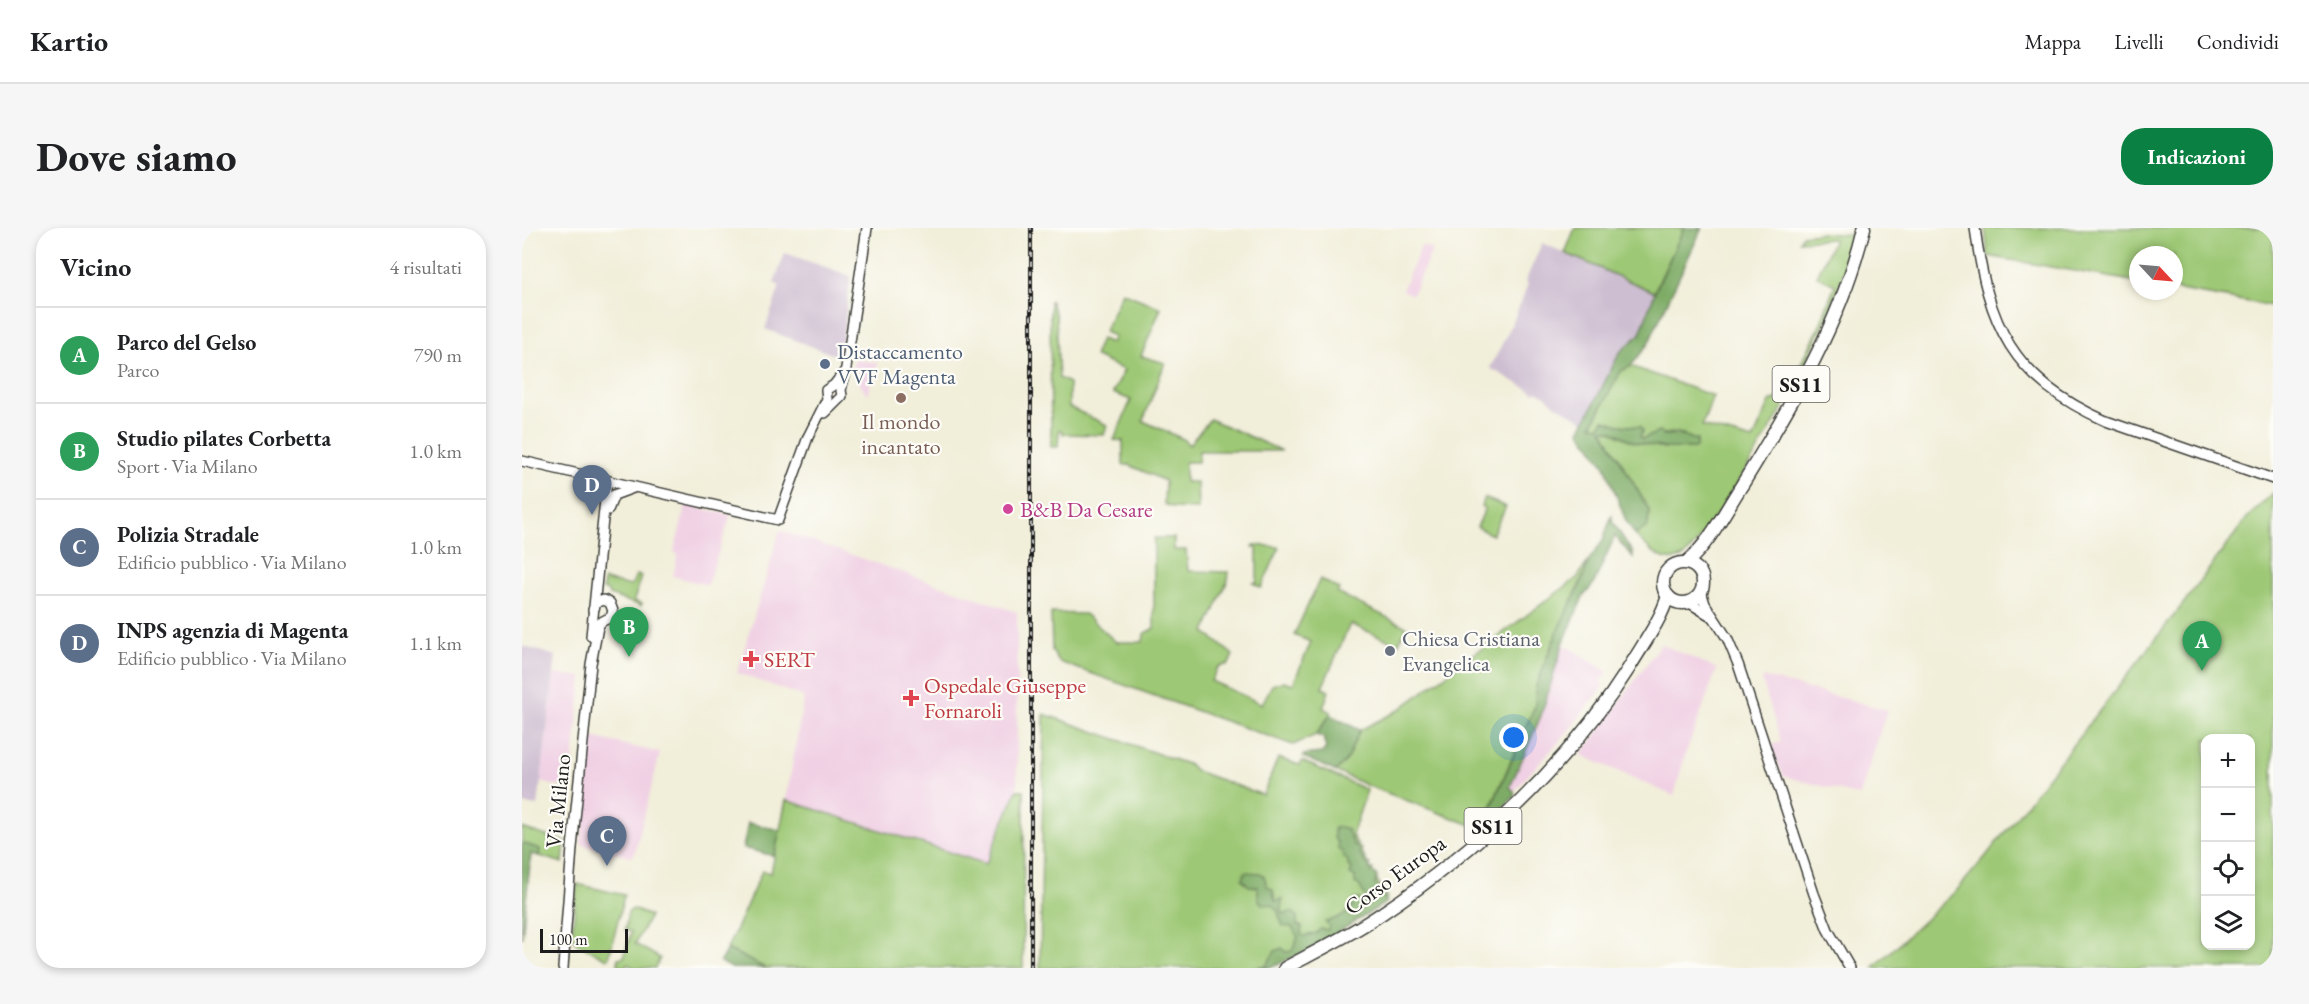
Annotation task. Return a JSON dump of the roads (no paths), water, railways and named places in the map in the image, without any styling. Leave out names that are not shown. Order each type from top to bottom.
[{"type":"main road","name":"SS11","points":[[1714,529],[1789,407],[1816,356],[1845,289],[1864,228]]},
{"type":"main road","points":[[1686,563],[1696,555],[1714,529]]},
{"type":"main road","points":[[1700,573],[1692,565],[1686,563],[1674,565],[1665,573],[1663,585],[1668,596],[1685,602],[1698,596],[1702,585],[1700,573],[1714,529]]},
{"type":"main road","name":"Corso Europa","points":[[1285,968],[1379,915],[1413,892],[1483,835],[1533,788],[1576,740],[1612,694],[1663,612],[1668,596]]},
{"type":"main road","name":"Corso Europa","points":[[1652,631],[1685,602]]},
{"type":"street","points":[[522,461],[778,520],[808,437],[830,400],[842,397],[838,387],[845,371],[867,228]]},
{"type":"street","points":[[1975,228],[1988,300],[2001,332],[2019,359],[2038,380],[2057,396],[2106,421],[2273,479]]},
{"type":"street","points":[[830,400],[826,390],[838,387]]},
{"type":"street","name":"Via Milano","points":[[591,664],[593,609],[607,480]]},
{"type":"street","name":"Via Milano","points":[[603,526],[611,500],[617,493],[635,487]]},
{"type":"street","name":"Via Milano","points":[[599,569],[601,590],[608,602]]},
{"type":"street","points":[[1701,591],[1705,604],[1718,621],[1738,664],[1814,894],[1828,930],[1850,968]]},
{"type":"street","points":[[599,601],[608,602],[613,607],[610,618],[605,620],[597,618],[593,609],[599,601]]},
{"type":"street","points":[[1685,602],[1718,621]]},
{"type":"street","name":"Via Milano","points":[[562,968],[591,664],[596,631],[605,620]]},
{"type":"railway","points":[[1031,228],[1031,968]]},
{"type":"place","name":"Distaccamento VVF Magenta","points":[[825,364]]},
{"type":"place","name":"Il mondo incantato","points":[[901,398]]},
{"type":"place","name":"B&B Da Cesare","points":[[1008,509]]},
{"type":"place","name":"INPS agenzia di Magenta","points":[[592,515]]},
{"type":"place","name":"Chiesa Cristiana Evangelica","points":[[1390,651]]},
{"type":"place","name":"Studio pilates Corbetta","points":[[629,657]]},
{"type":"place","name":"SERT","points":[[751,659]]},
{"type":"place","name":"Parco del Gelso","points":[[2202,671]]},
{"type":"place","name":"Ospedale Giuseppe Fornaroli","points":[[911,698]]},
{"type":"place","name":"Polizia Stradale","points":[[607,866]]}]
